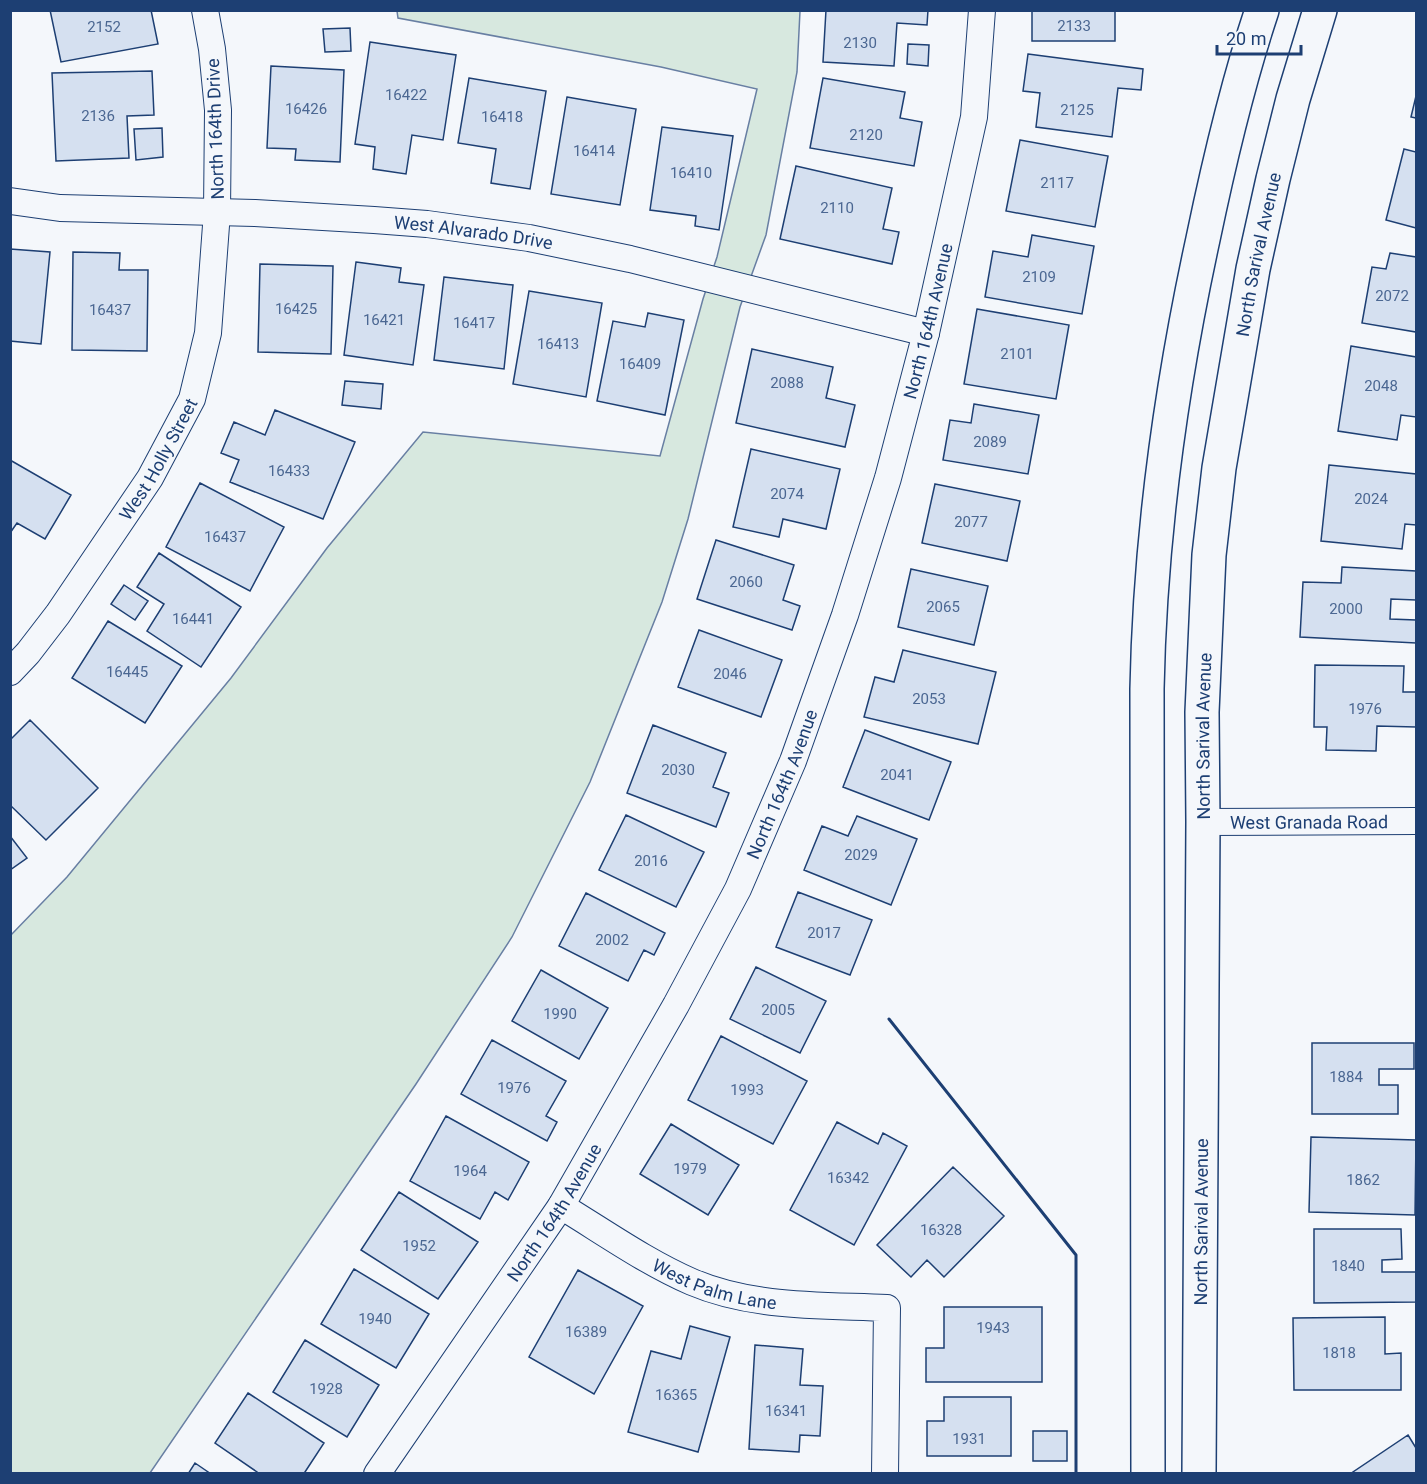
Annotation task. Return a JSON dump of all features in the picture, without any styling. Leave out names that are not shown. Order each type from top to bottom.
[{"type":"main road","points":[[1149,1473],[1147,689],[1152,578],[1164,461],[1191,292],[1218,168],[1262,10]]},
{"type":"main road","name":"North Sarival Avenue","points":[[1199,1473],[1203,658],[1209,555],[1219,468],[1253,268],[1272,178],[1320,10]]},
{"type":"street","name":"North 164th Drive","points":[[205,10],[212,49],[218,110],[217,212]]},
{"type":"street","name":"North 164th Avenue","points":[[377,1473],[561,1206],[676,1005],[738,889],[793,761],[845,615],[888,478],[926,333],[974,117],[982,10]]},
{"type":"street","name":"West Alvarado Drive","points":[[10,201],[60,208],[217,212],[374,220],[529,238],[630,259],[926,333]]},
{"type":"street","name":"West Holly Street","points":[[10,672],[58,614],[150,478],[192,399],[208,333],[217,212]]},
{"type":"street","name":"West Granada Road","points":[[1203,822],[1416,821]]},
{"type":"street","name":"West Palm Lane","points":[[561,1206],[666,1269],[694,1283],[733,1295],[779,1303],[887,1308],[885,1473]]},
{"type":"shaded area","points":[[397,11],[800,11],[797,72],[766,235],[740,307],[688,519],[662,602],[590,782],[512,937],[416,1084],[150,1473],[11,1473],[10,936],[67,877],[231,678],[327,548],[423,432],[660,456],[703,299],[717,257],[757,89],[661,67],[398,18]]},
{"type":"building","points":[[50,10],[151,10],[158,44],[61,62]]},
{"type":"building","points":[[826,10],[928,10],[927,25],[897,23],[894,66],[823,62]]},
{"type":"building","points":[[1032,10],[1115,10],[1115,41],[1032,41]]},
{"type":"building","points":[[350,28],[351,51],[325,52],[323,29]]},
{"type":"building","points":[[370,42],[456,55],[443,140],[412,135],[406,174],[373,169],[375,147],[355,144]]},
{"type":"building","points":[[908,44],[929,45],[928,66],[907,64]]},
{"type":"building","points":[[1028,54],[1143,69],[1141,90],[1118,88],[1112,137],[1036,127],[1040,93],[1023,91]]},
{"type":"building","points":[[271,66],[344,70],[340,162],[295,160],[296,149],[267,148]]},
{"type":"building","points":[[152,71],[154,115],[127,116],[129,158],[56,161],[52,73]]},
{"type":"building","points":[[469,78],[546,91],[530,189],[491,183],[496,149],[458,143]]},
{"type":"building","points":[[823,78],[905,92],[900,118],[922,122],[914,166],[810,148]]},
{"type":"building","points":[[1416,96],[1416,118],[1411,117]]},
{"type":"building","points":[[567,97],[636,109],[620,205],[551,194]]},
{"type":"building","points":[[662,127],[733,136],[719,230],[695,226],[696,216],[650,210]]},
{"type":"building","points":[[162,128],[163,157],[136,160],[134,129]]},
{"type":"building","points":[[1020,140],[1108,156],[1095,227],[1006,211]]},
{"type":"building","points":[[1404,149],[1416,152],[1416,228],[1386,220]]},
{"type":"building","points":[[796,166],[892,188],[883,229],[899,232],[892,264],[780,239]]},
{"type":"building","points":[[1032,235],[1094,246],[1082,314],[985,297],[993,251],[1028,257]]},
{"type":"building","points":[[10,249],[50,252],[41,344],[10,341]]},
{"type":"building","points":[[73,252],[120,253],[119,270],[148,270],[147,351],[72,350]]},
{"type":"building","points":[[1390,253],[1416,257],[1416,332],[1362,323],[1372,267],[1386,269]]},
{"type":"building","points":[[356,262],[401,268],[399,282],[424,285],[413,365],[344,355]]},
{"type":"building","points":[[260,264],[333,266],[331,354],[258,352]]},
{"type":"building","points":[[444,277],[513,285],[504,369],[434,360]]},
{"type":"building","points":[[529,291],[602,303],[586,397],[513,384]]},
{"type":"building","points":[[977,309],[1069,325],[1056,399],[964,384]]},
{"type":"building","points":[[648,313],[684,320],[665,415],[597,401],[613,321],[645,327]]},
{"type":"building","points":[[1351,346],[1416,357],[1416,417],[1401,415],[1397,440],[1338,431]]},
{"type":"building","points":[[752,349],[833,367],[826,398],[855,405],[845,447],[736,423]]},
{"type":"building","points":[[345,381],[383,384],[381,409],[342,405]]},
{"type":"building","points":[[974,404],[1039,415],[1028,474],[943,460],[950,420],[971,423]]},
{"type":"building","points":[[275,410],[355,442],[323,519],[230,482],[239,460],[221,453],[234,422],[265,435]]},
{"type":"building","points":[[751,449],[840,469],[826,529],[783,519],[779,537],[733,527]]},
{"type":"building","points":[[10,460],[71,495],[45,539],[17,523],[10,533]]},
{"type":"building","points":[[1329,465],[1416,474],[1416,525],[1405,524],[1402,549],[1321,541]]},
{"type":"building","points":[[200,483],[284,527],[250,591],[166,547]]},
{"type":"building","points":[[935,484],[1020,501],[1007,561],[922,543]]},
{"type":"building","points":[[716,540],[794,565],[783,600],[800,606],[792,630],[697,599]]},
{"type":"building","points":[[159,553],[241,607],[201,667],[147,631],[164,604],[137,587]]},
{"type":"building","points":[[1342,567],[1416,571],[1416,600],[1391,599],[1390,619],[1416,620],[1416,643],[1300,637],[1303,582],[1341,583]]},
{"type":"building","points":[[911,569],[988,586],[974,645],[898,627]]},
{"type":"building","points":[[124,585],[148,601],[135,620],[111,604]]},
{"type":"building","points":[[108,621],[182,666],[145,723],[72,678]]},
{"type":"building","points":[[699,630],[782,660],[761,717],[678,687]]},
{"type":"building","points":[[903,650],[996,672],[978,744],[864,717],[875,677],[894,682]]},
{"type":"building","points":[[1315,665],[1404,666],[1403,692],[1416,692],[1416,727],[1377,726],[1376,751],[1326,750],[1327,727],[1314,727]]},
{"type":"building","points":[[30,720],[98,788],[46,840],[10,805],[10,740]]},
{"type":"building","points":[[653,725],[726,753],[713,787],[729,793],[716,827],[627,793]]},
{"type":"building","points":[[865,730],[951,762],[929,820],[843,787]]},
{"type":"building","points":[[626,815],[704,852],[676,907],[599,870]]},
{"type":"building","points":[[857,816],[917,839],[891,905],[804,870],[822,826],[848,836]]},
{"type":"building","points":[[10,836],[27,858],[10,870]]},
{"type":"building","points":[[798,892],[872,920],[850,975],[776,947]]},
{"type":"building","points":[[586,893],[665,933],[654,955],[644,950],[628,981],[559,946]]},
{"type":"building","points":[[756,967],[826,1001],[800,1053],[730,1019]]},
{"type":"building","points":[[541,970],[608,1008],[579,1059],[512,1021]]},
{"type":"building","points":[[721,1036],[807,1081],[773,1144],[688,1100]]},
{"type":"building","points":[[492,1040],[566,1081],[546,1116],[557,1122],[547,1141],[461,1094]]},
{"type":"building","points":[[1312,1043],[1414,1043],[1414,1069],[1379,1069],[1379,1085],[1398,1085],[1398,1114],[1312,1114]]},
{"type":"building","points":[[446,1116],[529,1162],[508,1200],[495,1192],[480,1219],[410,1181]]},
{"type":"building","points":[[837,1122],[878,1144],[883,1133],[907,1146],[854,1245],[790,1210]]},
{"type":"building","points":[[671,1124],[739,1165],[708,1215],[640,1174]]},
{"type":"building","points":[[1311,1137],[1416,1140],[1415,1215],[1309,1212]]},
{"type":"building","points":[[953,1167],[1004,1216],[944,1277],[927,1260],[911,1277],[877,1245]]},
{"type":"building","points":[[399,1192],[478,1242],[438,1299],[361,1250]]},
{"type":"building","points":[[1314,1229],[1401,1229],[1402,1259],[1382,1260],[1382,1272],[1416,1272],[1416,1302],[1314,1303]]},
{"type":"building","points":[[354,1269],[429,1314],[396,1368],[321,1324]]},
{"type":"building","points":[[578,1270],[643,1306],[594,1394],[529,1357]]},
{"type":"building","points":[[944,1307],[1042,1307],[1042,1382],[926,1382],[926,1348],[944,1348]]},
{"type":"building","points":[[1385,1317],[1385,1354],[1401,1353],[1401,1390],[1294,1390],[1293,1318]]},
{"type":"building","points":[[690,1326],[730,1337],[698,1452],[628,1432],[651,1351],[681,1359]]},
{"type":"building","points":[[305,1340],[379,1385],[347,1437],[273,1392]]},
{"type":"building","points":[[755,1345],[803,1349],[800,1385],[823,1386],[820,1436],[800,1435],[799,1452],[749,1449]]},
{"type":"building","points":[[248,1393],[324,1443],[305,1472],[307,1474],[260,1474],[215,1443]]},
{"type":"building","points":[[944,1397],[1011,1397],[1011,1456],[927,1456],[927,1421],[944,1421]]},
{"type":"building","points":[[1033,1431],[1067,1431],[1067,1461],[1033,1461]]},
{"type":"building","points":[[1408,1435],[1416,1448],[1416,1474],[1350,1474]]},
{"type":"building","points":[[195,1463],[211,1474],[188,1474]]},
{"type":"wall","points":[[889,1019],[1076,1255],[1076,1474]]}]
